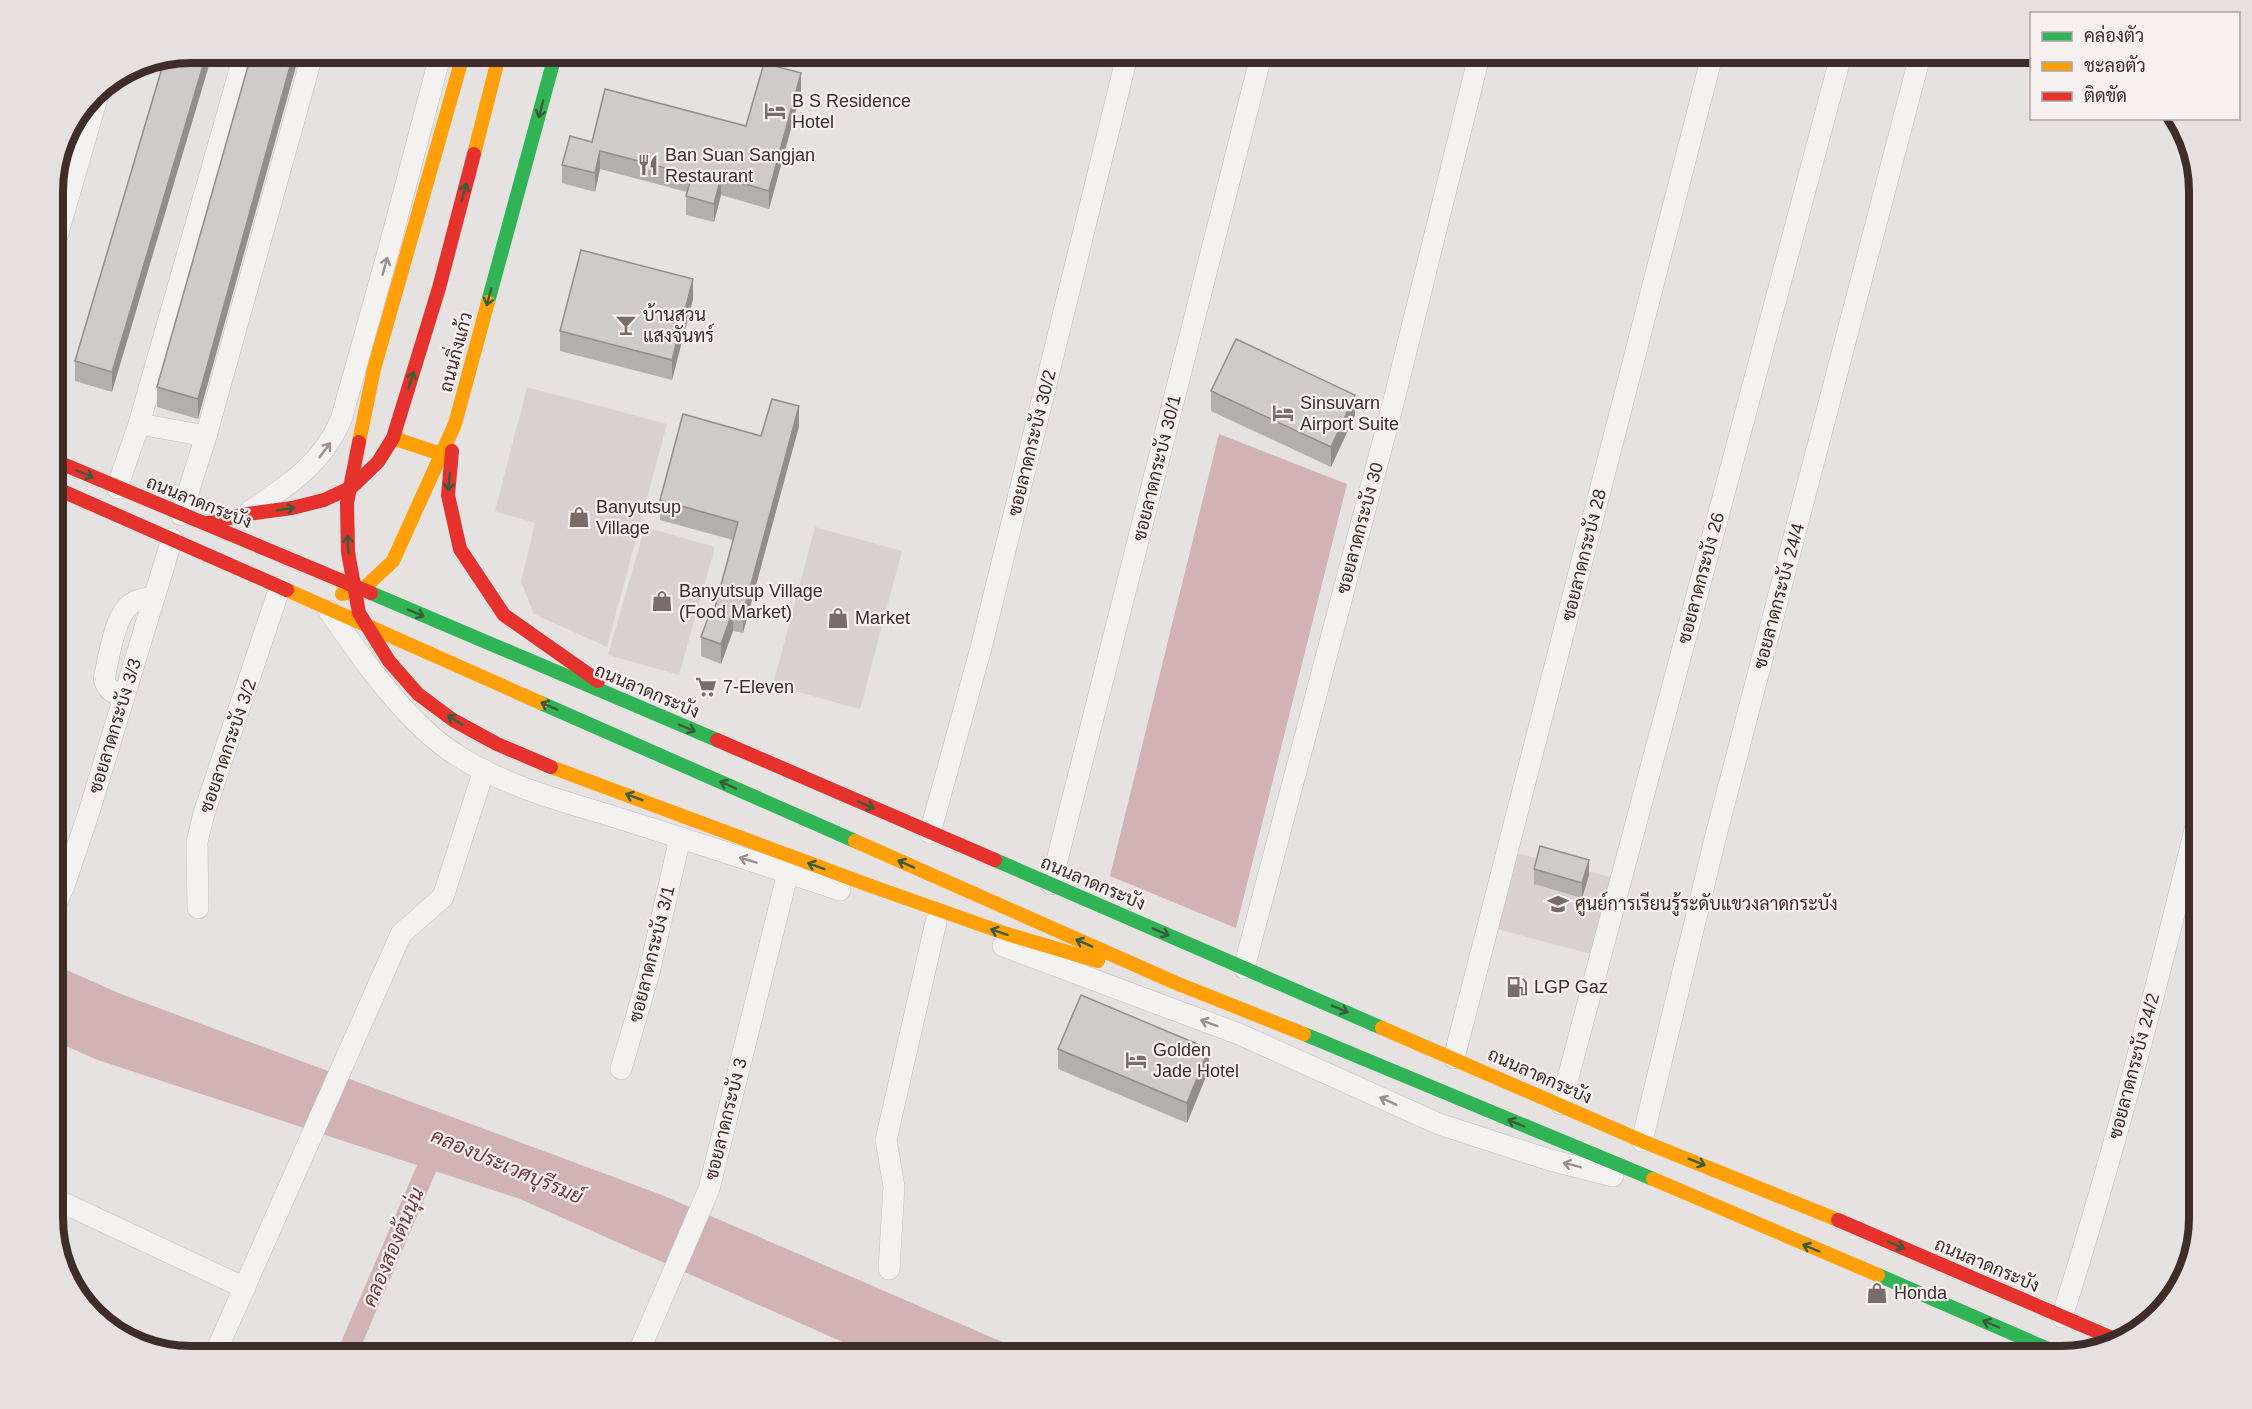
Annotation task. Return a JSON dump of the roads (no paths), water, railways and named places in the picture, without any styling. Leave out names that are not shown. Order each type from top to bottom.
[{"type":"main road","points":[[461,63],[374,369],[347,503],[348,552],[359,613],[389,661],[418,694],[453,720],[497,744],[544,764],[1006,934],[1176,983]]},
{"type":"main road","name":"ถนนกิ่งแก้ว","points":[[208,524],[247,513],[292,508],[324,500],[352,487],[378,462],[393,438],[439,288],[497,63]]},
{"type":"main road","name":"ถนนกิ่งแก้ว","points":[[362,590],[393,561],[455,424],[553,63]]},
{"type":"main road","points":[[455,424],[448,495],[460,549],[504,615],[633,705]]},
{"type":"main road","points":[[393,438],[441,454]]},
{"type":"main road","name":"ถนนลาดกระบัง","points":[[63,464],[633,705],[1561,1104],[1642,1141],[2020,1346]]},
{"type":"main road","name":"ถนนลาดกระบัง","points":[[63,491],[1176,983],[1689,1195],[1772,1211],[2062,1317],[2108,1337]]},
{"type":"main road","points":[[318,603],[362,590]]},
{"type":"street","points":[[117,488],[139,424],[242,63]]},
{"type":"street","points":[[181,515],[206,436],[310,63]]},
{"type":"street","points":[[247,513],[307,470],[333,439],[341,420],[438,63]]},
{"type":"street","name":"ซอยลาดกระบัง 30/2","points":[[930,833],[981,648],[1125,63]]},
{"type":"street","name":"ซอยลาดกระบัง 30/1","points":[[1051,884],[1259,63]]},
{"type":"street","name":"ซอยลาดกระบัง 30","points":[[1244,968],[1394,400],[1477,63]]},
{"type":"street","name":"ซอยลาดกระบัง 28","points":[[1454,1058],[1710,63]]},
{"type":"street","name":"ซอยลาดกระบัง 26","points":[[1561,1104],[1839,63]]},
{"type":"street","name":"ซอยลาดกระบัง 24/4","points":[[1642,1141],[1716,835],[1918,63]]},
{"type":"street","points":[[63,216],[94,109]]},
{"type":"street","points":[[139,424],[206,436]]},
{"type":"street","name":"ซอยลาดกระบัง 3/3","points":[[63,888],[89,812],[172,539]]},
{"type":"street","name":"ซอยลาดกระบัง 3/2","points":[[198,908],[197,842],[204,813],[280,587]]},
{"type":"street","points":[[318,603],[394,699],[457,756],[484,770],[550,797],[788,872],[936,922],[1239,1034],[1439,1124],[1550,1160],[1689,1195]]},
{"type":"street","points":[[219,1346],[401,934],[443,897],[484,770]]},
{"type":"street","name":"ซอยลาดกระบัง 3/1","points":[[621,1069],[650,973],[680,838]]},
{"type":"street","name":"ซอยลาดกระบัง 24/2","points":[[2062,1317],[2091,1227],[2121,1118],[2189,852]]},
{"type":"street","name":"ซอยลาดกระบัง 3","points":[[642,1346],[709,1189],[788,872]]},
{"type":"street","points":[[889,1269],[894,1187],[886,1140],[936,922]]},
{"type":"street","points":[[63,1203],[245,1288]]},
{"type":"water","points":[[1219,434],[1347,484],[1236,928],[1110,876]]},
{"type":"water","name":"คลองประเวศบุรีรมย์","points":[[63,968],[121,994],[662,1195],[1012,1346],[851,1346],[520,1199],[95,1059],[63,1045]]},
{"type":"waterway","name":"คลองสองต้นนุ่น","points":[[350,1346],[437,1144]]},
{"type":"place","name":"B S Residence Hotel","points":[[775,111]]},
{"type":"place","name":"Ban Suan Sangjan Restaurant","points":[[648,165]]},
{"type":"place","name":"บ้านสวน แสงจันทร์","points":[[626,325]]},
{"type":"place","name":"Sinsuvarn Airport Suite","points":[[1283,413]]},
{"type":"place","name":"Banyutsup Village","points":[[579,517]]},
{"type":"place","name":"Banyutsup Village (Food Market)","points":[[662,601]]},
{"type":"place","name":"Market","points":[[838,618]]},
{"type":"place","name":"7-Eleven","points":[[706,687]]},
{"type":"place","name":"ศูนย์การเรียนรู้ระดับแขวงลาดกระบัง","points":[[1558,904]]},
{"type":"place","name":"LGP Gaz","points":[[1517,987]]},
{"type":"place","name":"Golden Jade Hotel","points":[[1136,1060]]},
{"type":"place","name":"Honda","points":[[1877,1293]]}]
